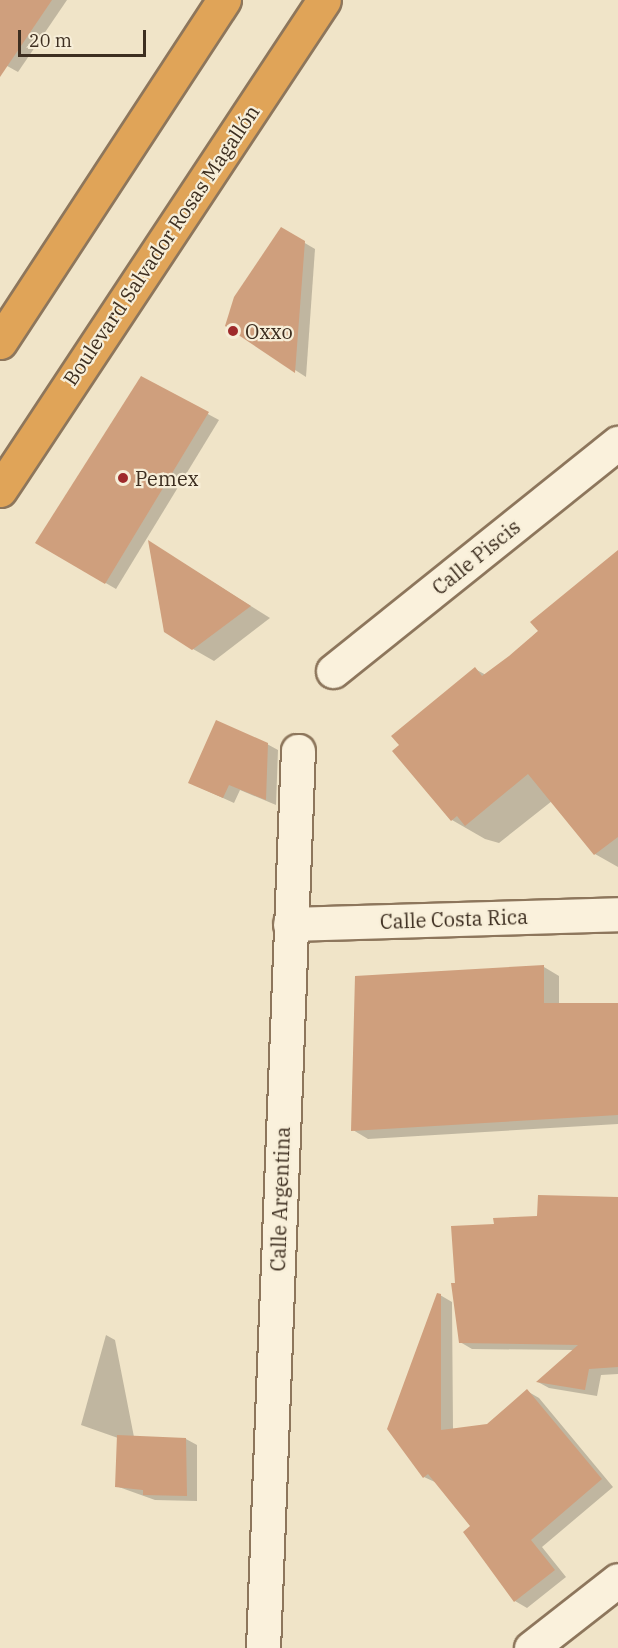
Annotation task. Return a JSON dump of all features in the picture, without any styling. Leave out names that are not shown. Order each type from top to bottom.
[{"type":"highway","points":[[0,342],[224,0]]},
{"type":"highway","name":"Boulevard Salvador Rosas Magallón","points":[[4,483],[324,0]]},
{"type":"street","name":"Calle Piscis","points":[[333,671],[615,450]]},
{"type":"street","name":"Calle Argentina","points":[[263,1648],[298,751]]},
{"type":"street","name":"Calle Costa Rica","points":[[290,924],[618,914]]},
{"type":"street","points":[[531,1648],[618,1580]]},
{"type":"building","points":[[0,0],[52,0],[0,77]]},
{"type":"building","points":[[281,227],[305,241],[295,373],[225,326],[234,297]]},
{"type":"building","name":"Pemex","points":[[141,376],[209,412],[105,584],[35,543]]},
{"type":"building","points":[[148,540],[251,606],[192,650],[164,632]]},
{"type":"building","points":[[618,550],[618,837],[594,855],[528,774],[465,826],[457,816],[451,821],[392,751],[399,745],[391,736],[475,667],[482,676],[509,656],[538,631],[530,622]]},
{"type":"building","points":[[216,720],[268,743],[266,800],[229,785],[223,798],[188,783]]},
{"type":"building","points":[[544,965],[544,1003],[618,1003],[618,1115],[351,1131],[355,976]]},
{"type":"building","points":[[538,1195],[618,1197],[618,1367],[589,1369],[585,1390],[536,1382],[578,1345],[459,1343],[451,1283],[455,1283],[451,1226],[494,1224],[493,1218],[537,1216]]},
{"type":"building","points":[[437,1293],[441,1294],[441,1430],[487,1424],[527,1389],[602,1479],[531,1540],[555,1570],[514,1602],[463,1532],[470,1526],[428,1474],[423,1478],[387,1429]]},
{"type":"building","points":[[117,1435],[186,1438],[187,1496],[143,1495],[143,1490],[115,1487]]},
{"type":"place","name":"Oxxo","points":[[233,331]]},
{"type":"place","name":"Pemex","points":[[123,478]]}]
